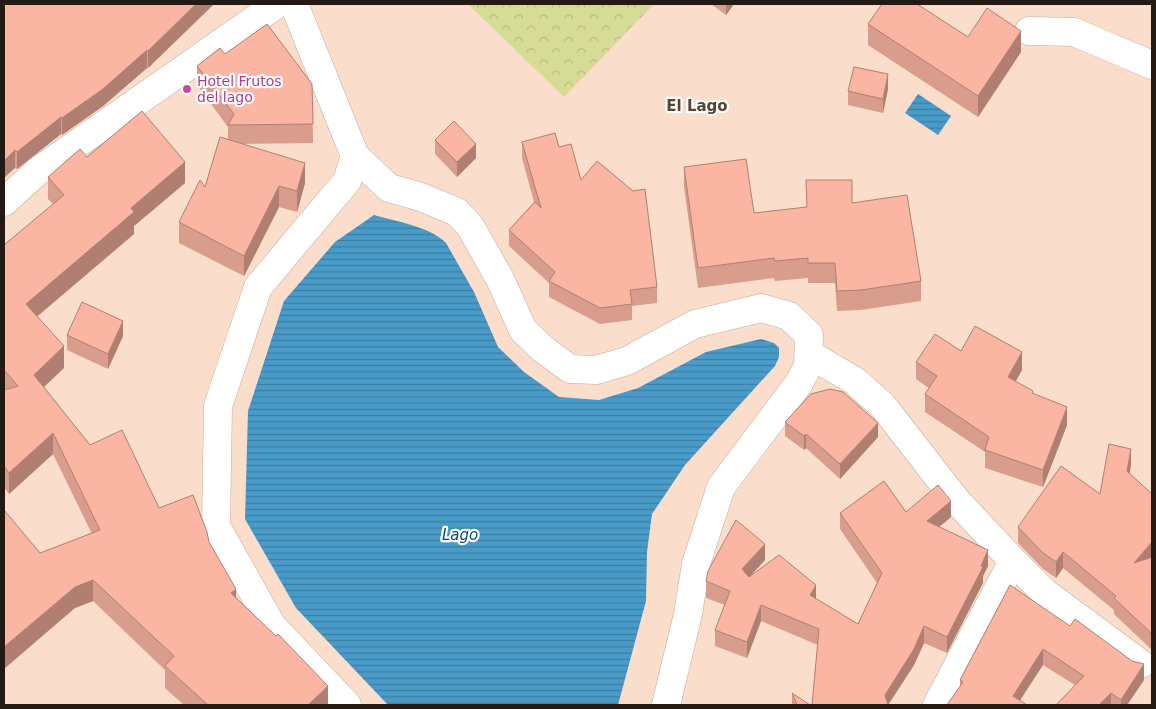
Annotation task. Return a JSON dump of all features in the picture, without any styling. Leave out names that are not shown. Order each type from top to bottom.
[{"type":"street","points":[[4,202],[38,171],[277,4]]},
{"type":"street","points":[[294,4],[355,156],[389,188],[421,197],[457,212],[470,226],[500,279],[523,330],[543,349],[570,368],[596,370],[626,361],[695,324],[761,308],[789,316],[809,335],[808,366],[799,383],[721,487],[696,564],[688,614],[666,705]]},
{"type":"street","points":[[1029,31],[1074,32],[1152,65]]},
{"type":"street","points":[[347,705],[272,626],[216,526],[216,517],[218,406],[258,287],[347,181],[355,156]]},
{"type":"street","points":[[809,354],[854,381],[883,406],[956,500],[1012,561],[1044,592],[1141,664]]},
{"type":"street","points":[[937,705],[1012,561]]},
{"type":"green space","points":[[468,4],[654,4],[564,97]]},
{"type":"water","points":[[918,94],[951,116],[938,135],[905,113]]},
{"type":"water","name":"Lago","points":[[374,215],[422,229],[439,237],[446,243],[474,292],[498,347],[524,372],[559,397],[599,400],[638,388],[706,352],[761,339],[774,343],[779,348],[779,357],[775,366],[685,465],[652,514],[647,552],[646,601],[618,705],[388,705],[296,608],[245,519],[248,411],[284,301],[335,242]]},
{"type":"building","points":[[4,4],[196,4],[148,51],[103,89],[61,117],[17,152],[15,150],[4,161]]},
{"type":"building","points":[[882,4],[917,4],[968,37],[987,8],[1021,31],[978,96],[868,24]]},
{"type":"building","points":[[267,24],[312,84],[313,124],[228,125],[234,114],[197,66],[220,48],[225,54]]},
{"type":"building","points":[[854,67],[888,74],[883,99],[848,91]]},
{"type":"building","points":[[142,111],[185,162],[131,208],[134,212],[26,304],[64,346],[34,375],[90,445],[122,430],[159,508],[193,495],[209,542],[236,589],[231,593],[276,636],[278,634],[328,686],[308,705],[208,705],[165,666],[174,656],[93,580],[75,587],[4,647],[4,510],[40,553],[100,530],[53,433],[9,473],[4,466],[4,390],[18,386],[4,370],[4,245],[64,195],[48,177],[80,149],[87,157]]},
{"type":"building","points":[[454,121],[476,144],[457,162],[435,140]]},
{"type":"building","points":[[555,133],[559,147],[571,144],[581,180],[597,161],[633,191],[645,189],[657,287],[630,290],[632,304],[600,308],[549,281],[555,272],[509,230],[535,202],[541,208],[522,142]]},
{"type":"building","points":[[220,137],[305,163],[297,191],[279,186],[244,256],[179,222],[200,180],[205,187]]},
{"type":"building","points":[[746,159],[754,213],[807,207],[806,180],[852,180],[852,203],[907,195],[921,281],[861,290],[837,291],[835,263],[808,263],[808,258],[775,261],[774,258],[698,268],[684,167]]},
{"type":"building","points":[[82,302],[123,321],[108,354],[67,335]]},
{"type":"building","points":[[975,326],[1022,352],[1008,377],[1033,391],[1032,393],[1067,407],[1043,470],[985,450],[989,437],[925,394],[937,376],[916,362],[935,334],[961,351]]},
{"type":"building","points":[[830,389],[843,392],[878,423],[840,464],[806,434],[804,436],[785,422],[811,394]]},
{"type":"building","points":[[1109,444],[1131,449],[1127,471],[1152,494],[1152,542],[1134,563],[1152,557],[1152,634],[1114,598],[1116,596],[1063,552],[1056,562],[1042,552],[1018,527],[1061,466],[1100,494]]},
{"type":"building","points":[[884,481],[906,512],[938,485],[951,501],[927,521],[988,550],[981,566],[983,567],[947,637],[924,626],[914,649],[885,695],[888,705],[812,705],[819,629],[761,605],[747,642],[715,630],[730,591],[706,581],[708,571],[736,520],[765,544],[742,569],[749,577],[779,555],[816,585],[810,595],[858,624],[882,573],[840,513]]},
{"type":"building","points":[[1010,585],[1070,626],[1075,619],[1132,661],[1144,664],[1121,700],[1111,693],[1099,705],[1056,705],[1084,676],[1043,649],[1013,696],[1027,705],[947,705],[963,682],[960,680]]},
{"type":"building","points":[[792,693],[810,705],[797,705]]},
{"type":"place","name":"Hotel Frutos del lago","points":[[187,89]]},
{"type":"district","name":"El Lago","points":[[697,106]]}]
